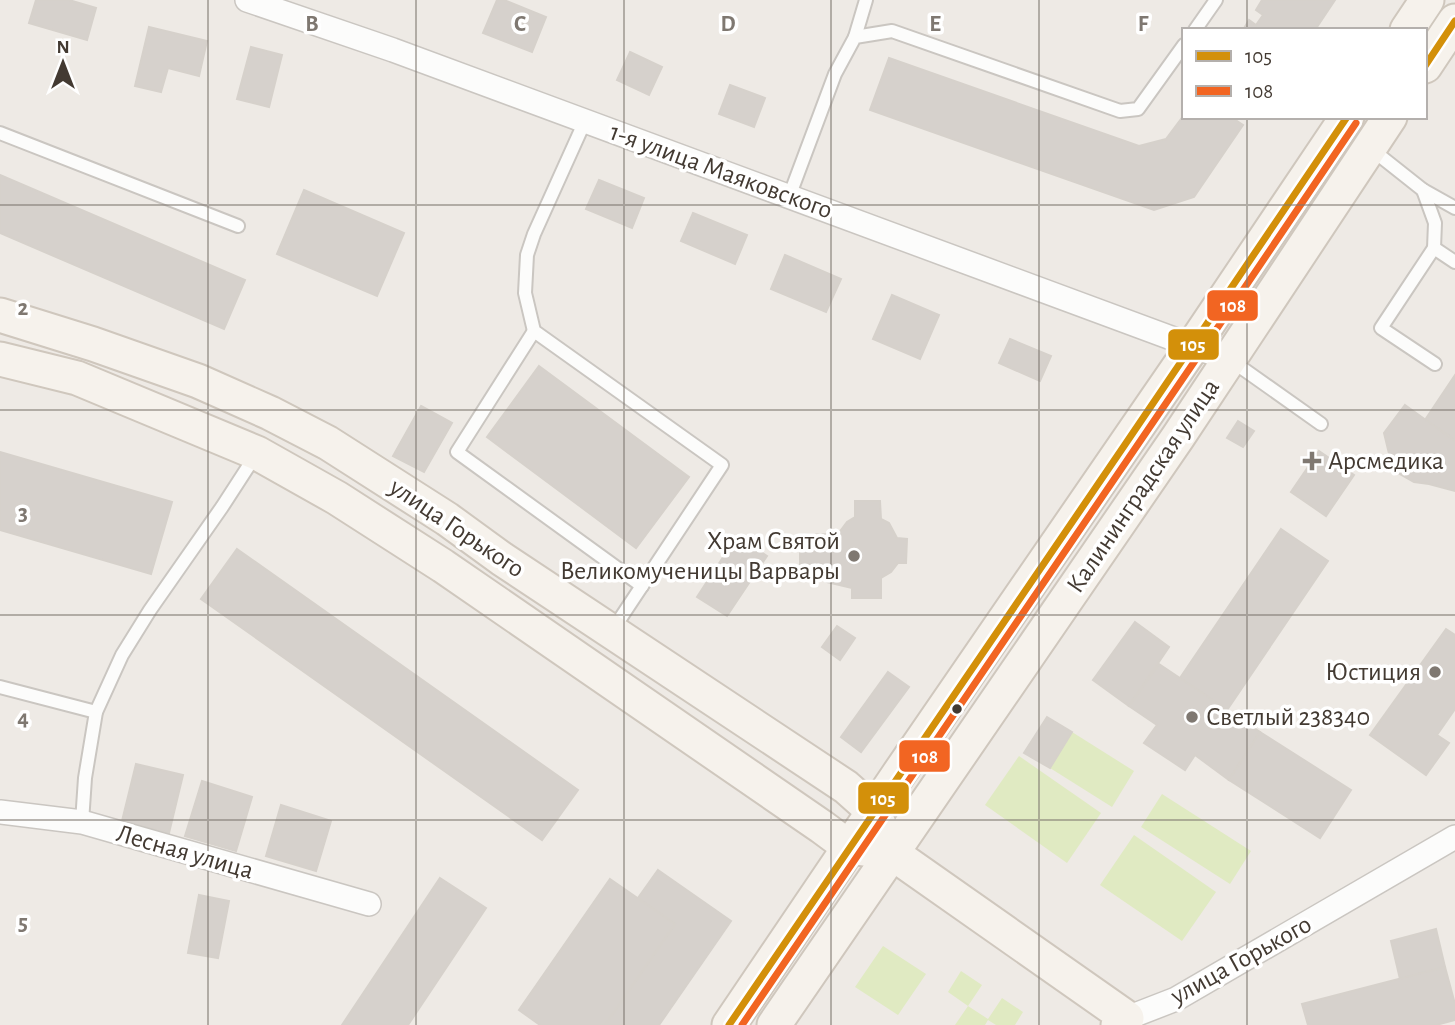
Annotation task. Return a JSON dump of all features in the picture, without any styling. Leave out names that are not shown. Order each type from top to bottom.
[{"type":"street","name":"1-я улица Маяковского","points":[[247,0],[393,50],[1228,359]]},
{"type":"street","points":[[1408,28],[1427,0]]},
{"type":"street","points":[[1427,62],[1455,21]]},
{"type":"street","name":"Калининградская улица","points":[[729,1025],[1347,119]]},
{"type":"street","name":"Калининградская улица","points":[[774,1025],[1178,437],[1389,119]]},
{"type":"street","name":"улица Горького","points":[[0,315],[198,381],[247,402],[328,443],[846,787],[873,811],[892,853]]},
{"type":"street","name":"улица Горького","points":[[0,359],[77,378],[257,453],[337,498],[443,566],[849,847],[892,853],[1122,1021],[1176,999],[1455,837]]},
{"type":"street","points":[[391,533],[414,498]]},
{"type":"street","name":"Лесная улица","points":[[0,812],[82,822],[369,904]]},
{"type":"lane","points":[[789,197],[835,74],[855,37],[866,0]]},
{"type":"lane","points":[[1196,28],[1216,0]]},
{"type":"lane","points":[[855,37],[892,31],[1120,111],[1138,109],[1182,48]]},
{"type":"lane","points":[[585,121],[527,255],[525,293],[534,331],[722,465],[611,632]]},
{"type":"lane","points":[[0,133],[238,226]]},
{"type":"lane","points":[[1370,147],[1423,190],[1455,208]]},
{"type":"lane","points":[[1423,190],[1435,223],[1434,247],[1381,328],[1435,364]]},
{"type":"lane","points":[[1434,247],[1455,262]]},
{"type":"lane","points":[[534,331],[457,452],[642,586]]},
{"type":"lane","points":[[1228,359],[1321,424]]},
{"type":"lane","points":[[82,822],[85,778],[96,712],[122,655],[257,453]]},
{"type":"lane","points":[[0,687],[96,712]]},
{"type":"green space","points":[[1072,732],[1134,771],[1112,807],[1050,768]]},
{"type":"green space","points":[[1019,756],[1101,813],[1067,863],[985,805]]},
{"type":"green space","points":[[1162,794],[1251,851],[1230,884],[1141,827]]},
{"type":"green space","points":[[1134,835],[1216,892],[1182,941],[1100,885]]},
{"type":"green space","points":[[883,946],[926,974],[898,1015],[855,987]]},
{"type":"green space","points":[[961,971],[982,985],[968,1006],[948,992]]},
{"type":"green space","points":[[1002,998],[1023,1012],[1015,1025],[996,1025],[988,1020],[985,1025],[955,1025],[968,1006],[988,1019]]},
{"type":"building","points":[[36,0],[69,0],[96,8],[87,40],[29,23]]},
{"type":"building","points":[[497,0],[504,0],[546,17],[532,52],[483,33]]},
{"type":"building","points":[[1262,0],[1335,0],[1316,28],[1244,28],[1249,20],[1256,25],[1263,15],[1256,10]]},
{"type":"building","points":[[149,27],[207,41],[199,76],[168,68],[161,92],[135,86]]},
{"type":"building","points":[[251,47],[282,55],[269,107],[237,99]]},
{"type":"building","points":[[630,52],[662,67],[649,95],[617,80]]},
{"type":"building","points":[[889,58],[1139,146],[1166,139],[1182,118],[1234,119],[1243,125],[1194,197],[1154,210],[870,110]]},
{"type":"building","points":[[730,85],[765,98],[754,127],[719,114]]},
{"type":"building","points":[[0,175],[245,280],[224,329],[0,233]]},
{"type":"building","points":[[599,180],[644,198],[632,228],[586,209]]},
{"type":"building","points":[[304,190],[404,233],[377,296],[277,254]]},
{"type":"building","points":[[693,213],[747,235],[735,264],[681,241]]},
{"type":"building","points":[[785,255],[841,279],[826,312],[771,289]]},
{"type":"building","points":[[892,295],[939,315],[920,359],[873,339]]},
{"type":"building","points":[[1010,339],[1051,356],[1040,381],[999,363]]},
{"type":"building","points":[[539,366],[689,477],[636,548],[487,437]]},
{"type":"building","points":[[1455,375],[1455,441],[1425,420]]},
{"type":"building","points":[[1405,405],[1455,441],[1455,491],[1414,482],[1393,470],[1384,433]]},
{"type":"building","points":[[421,406],[452,423],[424,472],[393,456]]},
{"type":"building","points":[[1238,421],[1254,431],[1243,447],[1227,438]]},
{"type":"building","points":[[1319,451],[1354,475],[1326,516],[1291,492]]},
{"type":"building","points":[[0,452],[172,502],[151,574],[0,530]]},
{"type":"building","points":[[855,501],[880,501],[881,519],[889,523],[897,538],[907,539],[906,563],[898,563],[891,572],[881,578],[881,598],[852,598],[852,588],[827,582],[819,577],[812,566],[800,566],[800,535],[838,534],[847,522],[855,517]]},
{"type":"building","points":[[1281,529],[1328,561],[1227,710],[1180,678]]},
{"type":"building","points":[[737,536],[767,556],[727,616],[697,597]]},
{"type":"building","points":[[237,549],[578,790],[542,840],[201,599]]},
{"type":"building","points":[[1135,622],[1169,647],[1129,706],[1093,680]]},
{"type":"building","points":[[837,626],[855,638],[840,660],[822,647]]},
{"type":"building","name":"Юстиция","points":[[1446,629],[1455,635],[1455,709],[1437,735],[1449,743],[1426,775],[1370,735]]},
{"type":"building","name":"Светлый 238340","points":[[1159,664],[1260,732],[1229,780],[1195,755],[1185,770],[1144,743],[1157,725],[1129,706]]},
{"type":"building","points":[[888,672],[909,687],[861,752],[841,737]]},
{"type":"building","points":[[1047,717],[1072,732],[1050,768],[1024,753]]},
{"type":"building","points":[[1260,732],[1351,790],[1320,838],[1229,780]]},
{"type":"building","points":[[136,764],[183,775],[169,833],[122,821]]},
{"type":"building","points":[[202,781],[252,797],[236,851],[185,836]]},
{"type":"building","points":[[281,805],[331,821],[316,871],[266,856]]},
{"type":"building","points":[[658,870],[731,921],[659,1025],[605,1025],[675,924],[638,898]]},
{"type":"building","points":[[440,878],[486,908],[408,1025],[342,1025]]},
{"type":"building","points":[[610,879],[675,924],[605,1025],[540,1025],[519,1010]]},
{"type":"building","points":[[199,895],[229,901],[218,958],[188,953]]},
{"type":"building","points":[[1436,929],[1445,967],[1400,979],[1391,941]]},
{"type":"building","points":[[1445,967],[1455,1004],[1455,1020],[1436,1025],[1308,1025],[1302,1004]]},
{"type":"transit line","name":"105","points":[[1427,63],[1455,21]]},
{"type":"transit line","name":"105","points":[[729,1025],[1346,119]]},
{"type":"transit line","name":"108","points":[[742,1025],[1356,123]]},
{"type":"place","name":"Арсмедика","points":[[1312,461]]},
{"type":"place","name":"Храм Святой Великомученицы Варвары","points":[[854,556]]},
{"type":"place","name":"Юстиция","points":[[1435,672]]},
{"type":"place","name":"Светлый 238340","points":[[1192,717]]}]
